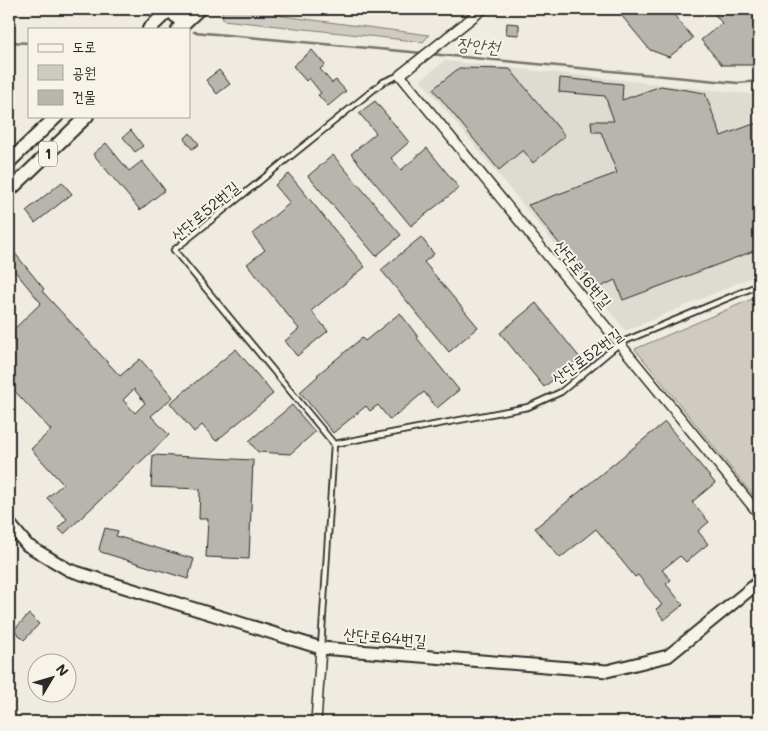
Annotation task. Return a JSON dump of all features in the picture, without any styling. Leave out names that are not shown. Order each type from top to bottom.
[{"type":"main road","points":[[150,28],[169,9]]},
{"type":"main road","points":[[181,26],[199,9]]},
{"type":"main road","name":"1","points":[[9,162],[55,118]]},
{"type":"main road","name":"1","points":[[9,191],[85,118]]},
{"type":"street","points":[[169,9],[181,26]]},
{"type":"street","points":[[400,75],[483,9]]},
{"type":"street","name":"산단로16번길","points":[[400,75],[759,514]]},
{"type":"street","name":"산단로64번길","points":[[9,522],[27,545],[68,570],[321,648],[607,671],[668,656],[759,582]]},
{"type":"street","points":[[316,722],[321,648]]},
{"type":"lane","name":"산단로52번길","points":[[400,75],[382,82],[174,250],[334,444],[528,407],[561,392],[620,343],[759,285]]},
{"type":"lane","points":[[321,648],[334,444]]},
{"type":"shaded area","points":[[444,61],[751,94],[759,93],[759,274],[626,331],[421,80]]},
{"type":"green space","points":[[222,9],[275,9],[282,16],[429,35],[423,42],[223,20]]},
{"type":"green space","points":[[759,296],[759,503],[635,349]]},
{"type":"building","points":[[616,9],[669,9],[693,38],[669,57],[650,50]]},
{"type":"building","points":[[710,9],[759,9],[759,65],[722,65],[701,40],[722,23]]},
{"type":"building","points":[[507,23],[519,24],[519,35],[506,34]]},
{"type":"building","points":[[312,50],[325,65],[320,69],[332,83],[336,80],[346,91],[328,106],[318,95],[321,93],[309,78],[306,81],[293,66]]},
{"type":"building","points":[[459,68],[510,69],[565,136],[533,163],[523,150],[499,170],[433,89]]},
{"type":"building","points":[[219,70],[230,84],[217,94],[206,80]]},
{"type":"building","points":[[560,78],[623,84],[622,100],[661,86],[705,93],[721,136],[759,122],[759,249],[623,300],[615,280],[596,289],[528,205],[617,173],[601,132],[592,132],[591,121],[614,121],[605,96],[559,92]]},
{"type":"building","points":[[375,101],[409,142],[391,158],[401,170],[427,148],[459,188],[411,226],[351,154],[376,133],[359,113]]},
{"type":"building","points":[[131,130],[143,146],[135,152],[123,137]]},
{"type":"building","points":[[190,133],[199,144],[192,149],[184,139]]},
{"type":"building","points":[[106,143],[129,171],[142,161],[165,190],[140,210],[93,154]]},
{"type":"building","points":[[333,155],[401,235],[376,256],[308,176]]},
{"type":"building","points":[[289,174],[365,267],[311,311],[328,331],[297,356],[285,341],[299,329],[247,264],[265,250],[252,234],[290,203],[275,185]]},
{"type":"building","points":[[62,182],[72,194],[35,223],[26,211]]},
{"type":"building","points":[[421,237],[434,254],[424,262],[478,327],[449,352],[381,270]]},
{"type":"building","points":[[9,246],[44,289],[42,291],[120,376],[140,359],[173,397],[151,416],[169,435],[64,534],[58,528],[67,519],[47,498],[63,484],[31,449],[51,430],[9,385],[9,334],[41,303],[9,264]],"holes":[[[134,389],[145,403],[135,413],[123,400]]]},
{"type":"building","points":[[536,303],[580,358],[544,387],[500,333]]},
{"type":"building","points":[[400,313],[417,338],[459,390],[437,408],[424,392],[390,420],[378,405],[370,411],[366,406],[333,433],[300,392],[317,375],[362,338],[365,341]]},
{"type":"building","points":[[236,349],[273,394],[216,441],[202,425],[194,432],[170,403]]},
{"type":"building","points":[[292,405],[315,432],[290,454],[258,452],[249,441]]},
{"type":"building","points":[[665,422],[715,483],[692,502],[709,522],[698,531],[708,544],[686,562],[680,556],[662,570],[671,580],[666,584],[683,605],[664,620],[656,609],[662,605],[638,575],[635,577],[596,529],[560,558],[535,528]]},
{"type":"building","points":[[153,455],[253,460],[249,559],[206,557],[208,519],[199,519],[200,489],[151,487]]},
{"type":"building","points":[[105,528],[118,531],[116,536],[194,559],[188,579],[101,552],[99,549]]},
{"type":"building","points":[[29,614],[39,624],[24,640],[14,630]]},
{"type":"waterway","name":"장안천","points":[[194,32],[422,53]]},
{"type":"waterway","name":"장안천","points":[[9,42],[28,43]]},
{"type":"waterway","name":"장안천","points":[[430,54],[738,83],[759,81]]}]
